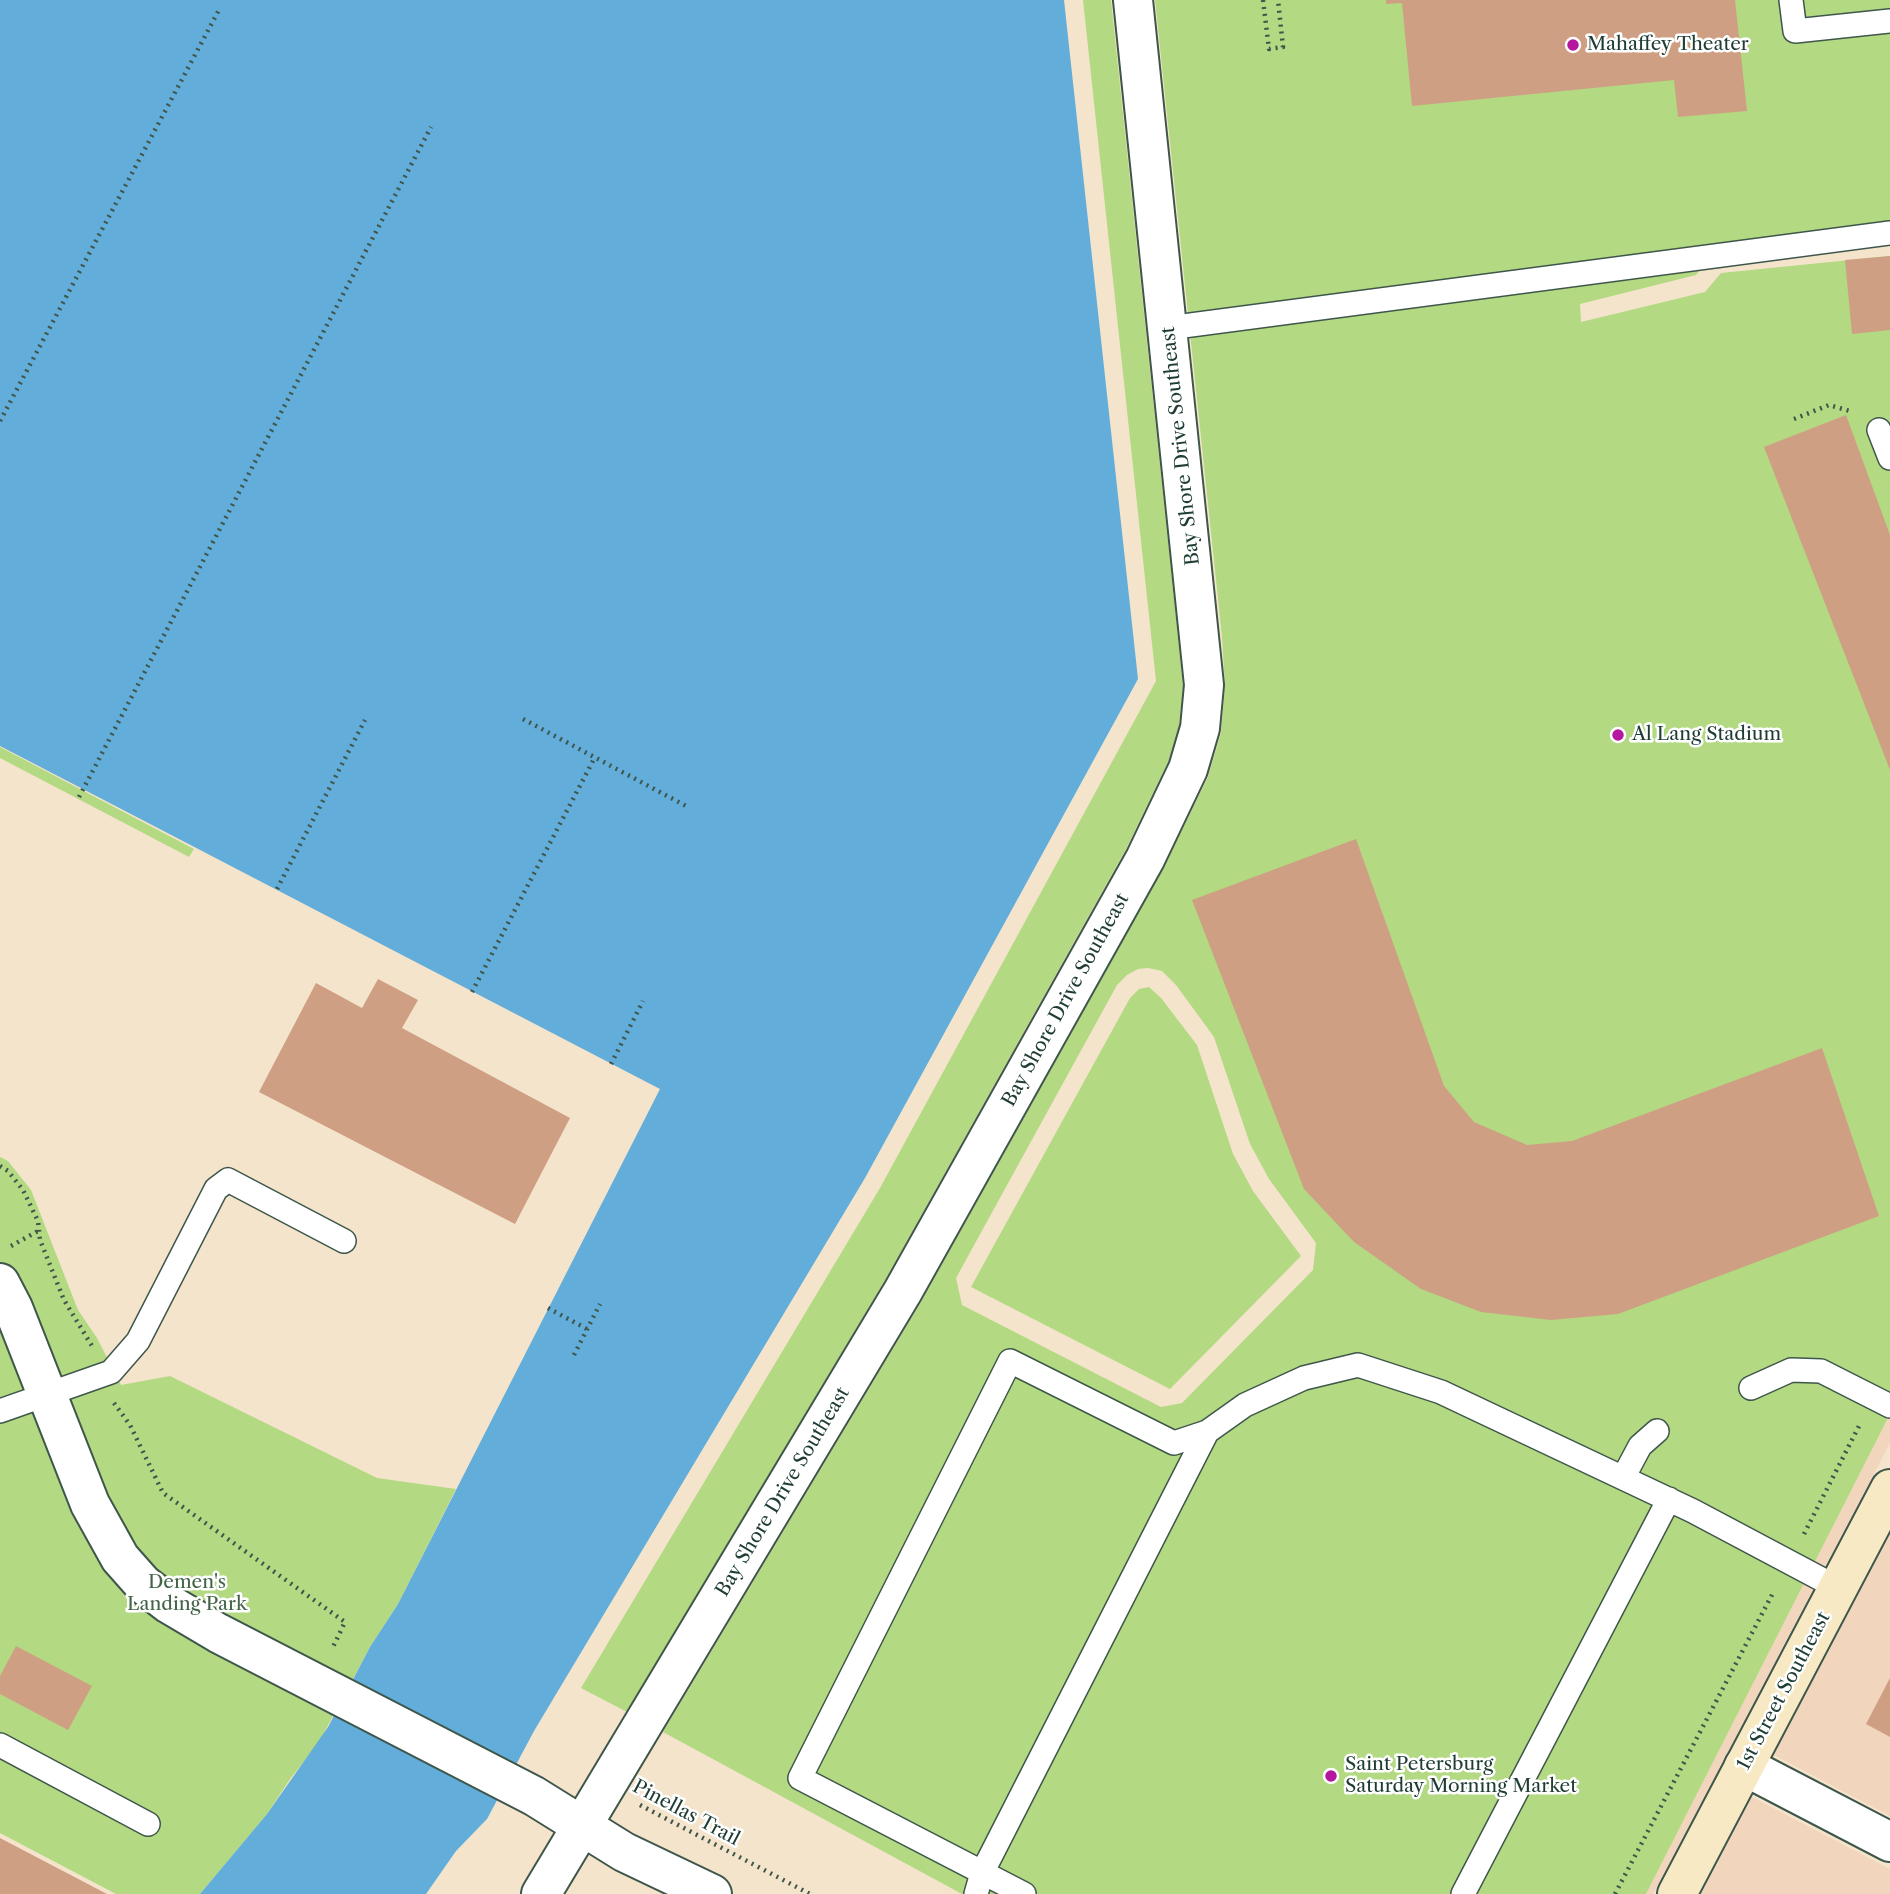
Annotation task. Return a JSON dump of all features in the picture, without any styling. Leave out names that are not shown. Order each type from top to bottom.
[{"type":"street","name":"Bay Shore Drive Southeast","points":[[541,1894],[910,1279],[1145,859],[1188,769],[1200,728],[1204,685],[1133,0]]},
{"type":"street","points":[[2,1267],[13,1308],[90,1504],[120,1558],[143,1584],[169,1604],[218,1633],[534,1796],[624,1852],[712,1894]]},
{"type":"street","name":"1st Street Southeast","points":[[1677,1894],[1890,1489]]},
{"type":"street","points":[[1744,1766],[1890,1842]]},
{"type":"lane","points":[[1791,0],[1795,31],[1890,21]]},
{"type":"lane","points":[[1168,328],[1890,233]]},
{"type":"lane","points":[[1879,430],[1890,458]]},
{"type":"lane","points":[[0,1411],[111,1372],[138,1341],[216,1189],[228,1180],[344,1241]]},
{"type":"lane","points":[[1024,1894],[979,1884],[800,1777],[1010,1361],[1174,1443],[1207,1432],[1245,1405],[1304,1378],[1358,1365],[1441,1392],[1669,1499],[1838,1588]]},
{"type":"lane","points":[[1751,1388],[1791,1370],[1821,1371],[1890,1406]]},
{"type":"lane","points":[[1623,1478],[1640,1447],[1657,1431]]},
{"type":"lane","points":[[979,1884],[1207,1432]]},
{"type":"lane","points":[[1463,1894],[1669,1499]]},
{"type":"lane","points":[[0,1745],[148,1824]]},
{"type":"path","points":[[1263,0],[1269,49],[1283,47],[1278,0]]},
{"type":"path","points":[[0,421],[220,8]]},
{"type":"path","points":[[79,797],[431,127]]},
{"type":"path","points":[[1794,419],[1829,405],[1859,414],[1879,430]]},
{"type":"path","points":[[523,719],[686,806]]},
{"type":"path","points":[[277,889],[365,720]]},
{"type":"path","points":[[472,992],[595,757]]},
{"type":"path","points":[[611,1063],[643,1001]]},
{"type":"path","points":[[0,1167],[8,1171],[23,1190],[38,1221],[40,1240],[64,1300],[92,1346],[116,1408],[130,1425],[163,1493],[345,1622],[331,1651]]},
{"type":"path","points":[[2,1267],[38,1231]]},
{"type":"path","points":[[575,1355],[600,1304]]},
{"type":"path","points":[[548,1308],[587,1329]]},
{"type":"path","points":[[1806,1529],[1854,1435]]},
{"type":"path","points":[[1615,1894],[1778,1584]]},
{"type":"path","name":"Pinellas Trail","points":[[607,1787],[810,1894]]},
{"type":"shaded area","points":[[1890,1414],[1890,1443],[1653,1894],[1646,1894]]},
{"type":"shaded area","points":[[1890,1534],[1890,1816],[1774,1755]]},
{"type":"shaded area","points":[[1752,1797],[1890,1869],[1890,1894],[1701,1894]]},
{"type":"green space","points":[[1083,0],[1111,0],[1183,687],[1179,726],[1168,762],[1126,849],[885,1280],[627,1712],[581,1688],[880,1188],[1156,681]]},
{"type":"green space","points":[[1155,0],[1890,0],[1890,236],[1707,261],[1696,275],[1580,304],[1581,322],[1705,292],[1721,273],[1890,256],[1890,1414],[1646,1894],[962,1894],[663,1732],[921,1302],[1163,869],[1208,777],[1221,733],[1225,686]],"holes":[[[1138,969],[1162,971],[1176,985],[1214,1037],[1250,1144],[1269,1179],[1316,1243],[1313,1270],[1182,1403],[1161,1407],[962,1305],[956,1278],[1117,985]]]},
{"type":"green space","points":[[0,747],[194,849],[189,857],[0,758]]},
{"type":"green space","points":[[1149,987],[1161,998],[1197,1045],[1233,1154],[1253,1191],[1301,1256],[1170,1389],[971,1287],[1130,998],[1139,989]]},
{"type":"green space","name":"Demen's Landing Park","points":[[0,1157],[8,1161],[31,1190],[78,1310],[97,1338],[121,1385],[170,1376],[377,1478],[456,1489],[398,1604],[370,1647],[319,1742],[267,1814],[200,1894],[116,1894],[0,1833]]},
{"type":"water","points":[[0,0],[1064,0],[1138,679],[865,1178],[534,1731],[487,1819],[456,1851],[426,1894],[200,1894],[267,1814],[328,1727],[370,1647],[398,1604],[660,1089],[0,746]]},
{"type":"building","name":"Mahaffey Theater","points":[[1386,0],[1735,0],[1747,111],[1678,117],[1674,80],[1412,106],[1402,3],[1386,4]]},
{"type":"building","points":[[1890,256],[1890,330],[1852,334],[1845,260]]},
{"type":"building","points":[[1846,415],[1890,535],[1890,770],[1764,447]]},
{"type":"building","points":[[1356,839],[1444,1086],[1474,1122],[1527,1145],[1572,1141],[1822,1048],[1879,1216],[1618,1314],[1551,1320],[1481,1312],[1421,1289],[1354,1242],[1304,1189],[1192,900]]},
{"type":"building","points":[[378,979],[418,1000],[402,1028],[570,1118],[515,1224],[259,1092],[316,983],[362,1008]]},
{"type":"building","points":[[16,1646],[92,1686],[68,1730],[0,1694],[0,1676]]},
{"type":"building","points":[[1890,1678],[1890,1737],[1866,1724]]},
{"type":"building","points":[[0,1838],[107,1894],[0,1894]]},
{"type":"place","name":"Mahaffey Theater","points":[[1573,45]]},
{"type":"place","name":"Al Lang Stadium","points":[[1618,735]]},
{"type":"place","name":"Saint Petersburg Saturday Morning Market","points":[[1331,1776]]}]
